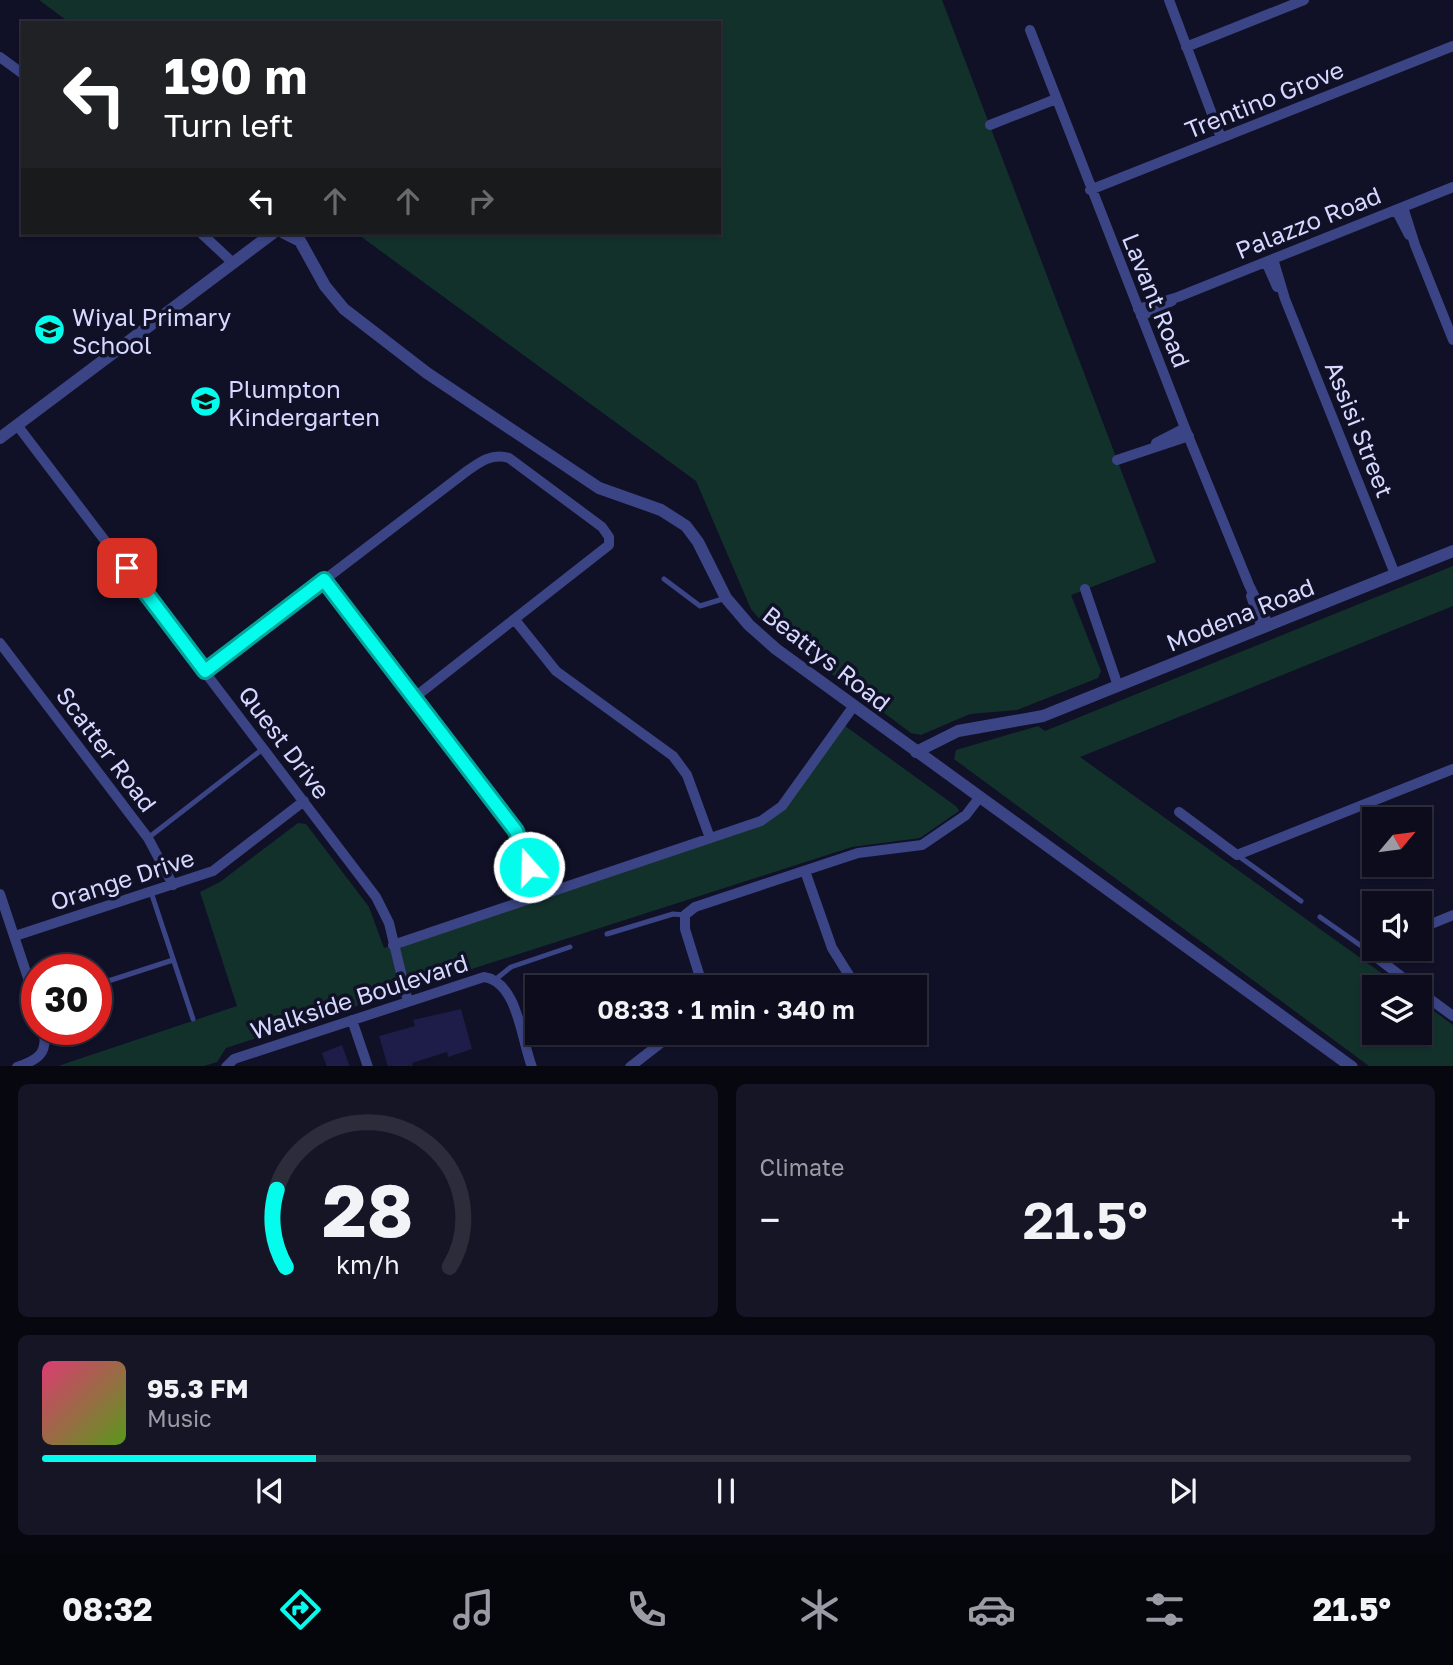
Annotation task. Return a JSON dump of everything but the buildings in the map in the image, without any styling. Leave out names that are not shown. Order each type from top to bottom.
[{"type":"street","points":[[1169,0],[1221,138]]},
{"type":"street","points":[[1186,47],[1304,0]]},
{"type":"street","name":"Lavant Road","points":[[1030,30],[1090,190],[1266,627]]},
{"type":"street","name":"Trentino Grove","points":[[1090,190],[1453,46]]},
{"type":"street","points":[[0,57],[21,73]]},
{"type":"street","points":[[990,125],[1056,99]]},
{"type":"street","name":"Palazzo Road","points":[[1139,313],[1453,187]]},
{"type":"street","points":[[1400,208],[1453,340]]},
{"type":"street","points":[[203,235],[232,262]]},
{"type":"street","points":[[0,438],[271,235]]},
{"type":"street","name":"Beattys Road","points":[[288,235],[300,241],[325,286],[344,309],[427,373],[599,488],[661,510],[686,526],[698,542],[726,598],[748,625],[775,649],[1352,1066]]},
{"type":"street","name":"Assisi Street","points":[[1270,260],[1395,574]]},
{"type":"street","name":"Quest Drive","points":[[17,425],[376,897],[388,923],[408,1002]]},
{"type":"street","points":[[1117,460],[1187,432]]},
{"type":"street","points":[[205,671],[467,471],[485,459],[499,455],[509,458],[602,527],[609,537],[609,545],[415,697]]},
{"type":"street","name":"Modena Road","points":[[929,762],[955,740],[979,733],[1021,728],[1043,716],[1453,551]]},
{"type":"street","points":[[324,580],[516,831],[538,898]]},
{"type":"street","points":[[1085,589],[1122,684]]},
{"type":"street","points":[[515,620],[556,671],[673,756],[687,775],[710,838]]},
{"type":"street","name":"Scatter Road","points":[[0,643],[148,838],[173,885]]},
{"type":"street","points":[[393,945],[538,898],[772,816],[853,707]]},
{"type":"street","name":"Modena Road","points":[[916,752],[958,731],[1043,716]]},
{"type":"street","points":[[1179,813],[1237,855],[1453,769]]},
{"type":"street","points":[[699,975],[685,929],[685,915],[695,907],[858,853],[922,845],[966,815],[979,798]]},
{"type":"street","name":"Orange Drive","points":[[15,936],[221,867],[304,801]]},
{"type":"street","points":[[805,871],[832,948],[849,975]]},
{"type":"street","points":[[0,894],[21,955]]},
{"type":"street","points":[[1432,924],[1453,915]]},
{"type":"street","points":[[1386,961],[1401,975]]},
{"type":"street","name":"Walkside Boulevard","points":[[226,1066],[234,1059],[484,977],[496,979],[506,988],[532,1066]]},
{"type":"street","points":[[1432,1001],[1453,1016]]},
{"type":"street","points":[[352,1020],[368,1066]]},
{"type":"street","points":[[17,1066],[34,1061],[44,1052],[46,1045]]},
{"type":"street","points":[[630,1066],[658,1045]]},
{"type":"lane","points":[[664,579],[700,606],[726,598]]},
{"type":"lane","points":[[148,838],[264,748]]},
{"type":"lane","points":[[1237,855],[1301,901]]},
{"type":"lane","points":[[151,892],[193,1019]]},
{"type":"lane","points":[[607,934],[673,914],[685,915]]},
{"type":"lane","points":[[1320,917],[1362,943]]},
{"type":"lane","points":[[496,979],[510,967],[570,947]]},
{"type":"lane","points":[[112,980],[173,960]]},
{"type":"green space","points":[[39,0],[942,0],[1156,562],[1071,595],[1101,671],[1098,678],[1017,710],[970,714],[921,735],[911,733],[762,622],[751,609],[696,481],[359,235],[721,235],[721,21],[67,21]]},
{"type":"green space","points":[[1453,566],[1453,606],[1080,757],[1384,975],[1362,975],[1362,1045],[1432,1045],[1432,1010],[1453,1025],[1453,1066],[1369,1066],[954,759],[956,750],[1038,726],[1045,731]]},
{"type":"green space","points":[[841,723],[959,811],[920,838],[852,847],[226,1048],[217,1062],[204,1066],[58,1066],[237,1006],[200,892],[220,882],[298,823],[306,824],[369,907],[384,948],[772,815]]},
{"type":"place","name":"Wiyal Primary School","points":[[49,330]]},
{"type":"place","name":"Plumpton Kindergarten","points":[[205,402]]},
{"type":"route","points":[[127,568],[205,671],[324,580],[516,831],[529,867]]}]
